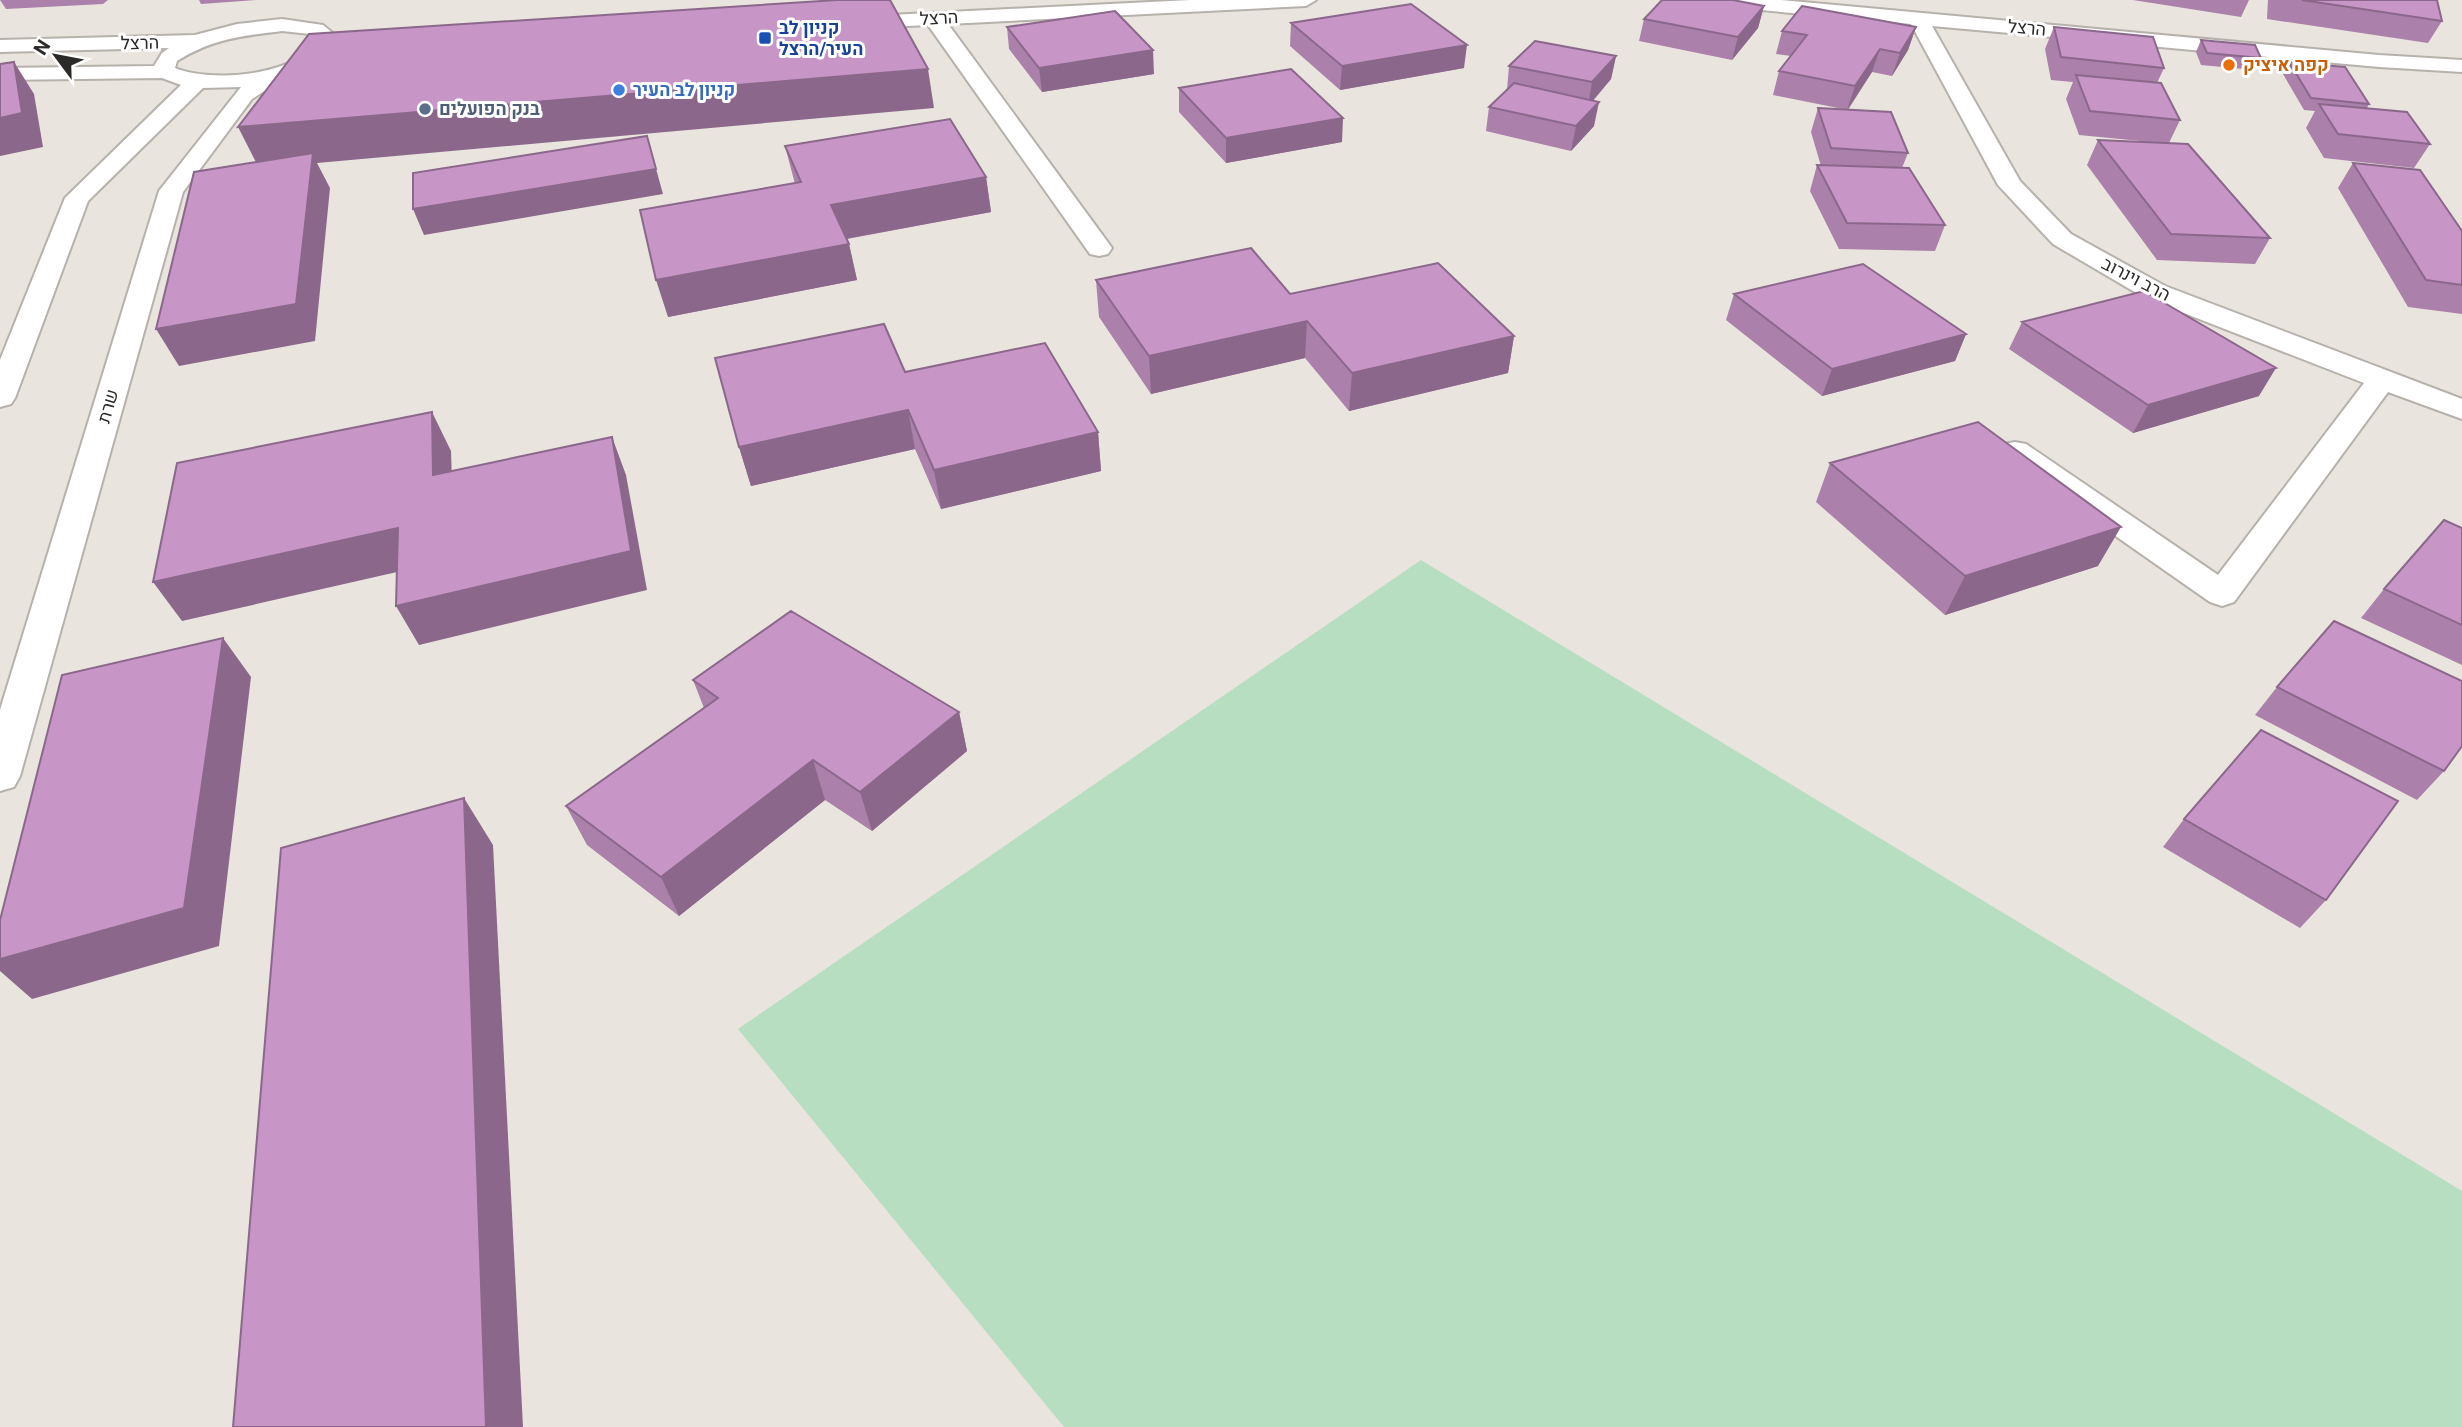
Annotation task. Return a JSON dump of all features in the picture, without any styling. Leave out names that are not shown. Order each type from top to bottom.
[{"type":"street","name":"הרצל","points":[[1094,0],[833,18],[933,18],[1306,0]]},
{"type":"street","name":"הרצל","points":[[1717,0],[2379,61],[2462,66]]},
{"type":"street","name":"הרב וינרוב","points":[[1917,17],[2010,186],[2062,239],[2155,292],[2462,410]]},
{"type":"street","points":[[933,18],[1099,248]]},
{"type":"street","points":[[271,25],[301,26],[326,33],[346,43],[278,73],[250,80],[195,83],[175,79],[165,72],[164,65],[169,57],[195,41],[237,30],[271,25]]},
{"type":"street","points":[[321,54],[328,47],[330,40],[326,33]]},
{"type":"street","name":"הרצל","points":[[0,46],[195,41]]},
{"type":"street","name":"הרצל","points":[[2379,61],[2462,74]]},
{"type":"street","name":"הרצל","points":[[0,74],[165,72]]},
{"type":"street","name":"שרת","points":[[0,776],[170,191],[244,94],[278,73]]},
{"type":"street","points":[[0,398],[77,198],[195,83]]},
{"type":"street","points":[[1993,436],[2222,594],[2381,380]]},
{"type":"green space","points":[[1421,560],[2462,1191],[2462,1427],[1064,1427],[738,1029]]},
{"type":"building","points":[[837,0],[890,0],[928,69],[238,127],[309,34]]},
{"type":"building","points":[[1662,0],[1733,0],[1764,6],[1738,37],[1644,19]]},
{"type":"building","points":[[2302,0],[2437,0],[2442,21]]},
{"type":"building","points":[[1411,4],[1467,45],[1342,66],[1291,23]]},
{"type":"building","points":[[1802,6],[1916,27],[1900,53],[1880,49],[1855,86],[1779,71],[1807,35],[1782,31]]},
{"type":"building","points":[[1115,11],[1153,50],[1039,68],[1007,27]]},
{"type":"building","points":[[2054,27],[2153,37],[2164,68],[2061,57]]},
{"type":"building","points":[[2201,40],[2255,45],[2261,58],[2207,53]]},
{"type":"building","points":[[1535,41],[1616,56],[1592,82],[1509,66]]},
{"type":"building","points":[[14,62],[22,113],[0,118],[0,64]]},
{"type":"building","points":[[2289,62],[2345,67],[2369,104],[2311,98]]},
{"type":"building","points":[[1291,69],[1343,118],[1226,138],[1179,88]]},
{"type":"building","points":[[2076,75],[2161,83],[2180,120],[2090,111]]},
{"type":"building","points":[[1514,83],[1599,102],[1576,126],[1489,107]]},
{"type":"building","points":[[2319,104],[2407,112],[2430,144],[2338,134]]},
{"type":"building","points":[[1818,108],[1891,112],[1908,153],[1831,148]]},
{"type":"building","points":[[950,119],[986,177],[831,205],[849,244],[656,280],[640,210],[801,182],[785,146]]},
{"type":"building","points":[[647,136],[656,169],[413,209],[413,173]]},
{"type":"building","points":[[2098,140],[2188,144],[2270,238],[2171,234]]},
{"type":"building","points":[[313,153],[296,304],[156,329],[194,172]]},
{"type":"building","points":[[2353,163],[2420,170],[2462,231],[2462,285],[2426,280]]},
{"type":"building","points":[[1817,165],[1909,168],[1945,225],[1847,223]]},
{"type":"building","points":[[1251,248],[1290,294],[1438,263],[1514,336],[1352,373],[1307,321],[1149,356],[1096,280]]},
{"type":"building","points":[[1863,264],[1966,334],[1832,369],[1734,294]]},
{"type":"building","points":[[2144,291],[2276,368],[2148,405],[2022,322]]},
{"type":"building","points":[[884,324],[905,372],[1045,343],[1098,432],[934,470],[908,410],[739,447],[715,358]]},
{"type":"building","points":[[432,412],[433,475],[612,437],[631,551],[396,606],[398,528],[153,582],[177,463]]},
{"type":"building","points":[[1978,422],[2121,527],[1965,576],[1830,463]]},
{"type":"building","points":[[2444,520],[2462,528],[2462,625],[2384,589]]},
{"type":"building","points":[[791,611],[959,712],[860,792],[813,760],[661,877],[566,806],[718,698],[693,680]]},
{"type":"building","points":[[2334,621],[2462,681],[2462,746],[2444,771],[2277,687]]},
{"type":"building","points":[[223,638],[184,908],[0,959],[0,920],[62,675]]},
{"type":"building","points":[[2261,730],[2398,801],[2326,900],[2184,819]]},
{"type":"building","points":[[464,798],[486,1427],[233,1427],[281,848]]},
{"type":"place","name":"קניון לב העיר/הרצל","points":[[765,38]]},
{"type":"place","name":"קפה איציק","points":[[2229,65]]},
{"type":"place","name":"קניון לב העיר","points":[[619,90]]},
{"type":"place","name":"בנק הפועלים","points":[[425,109]]}]
